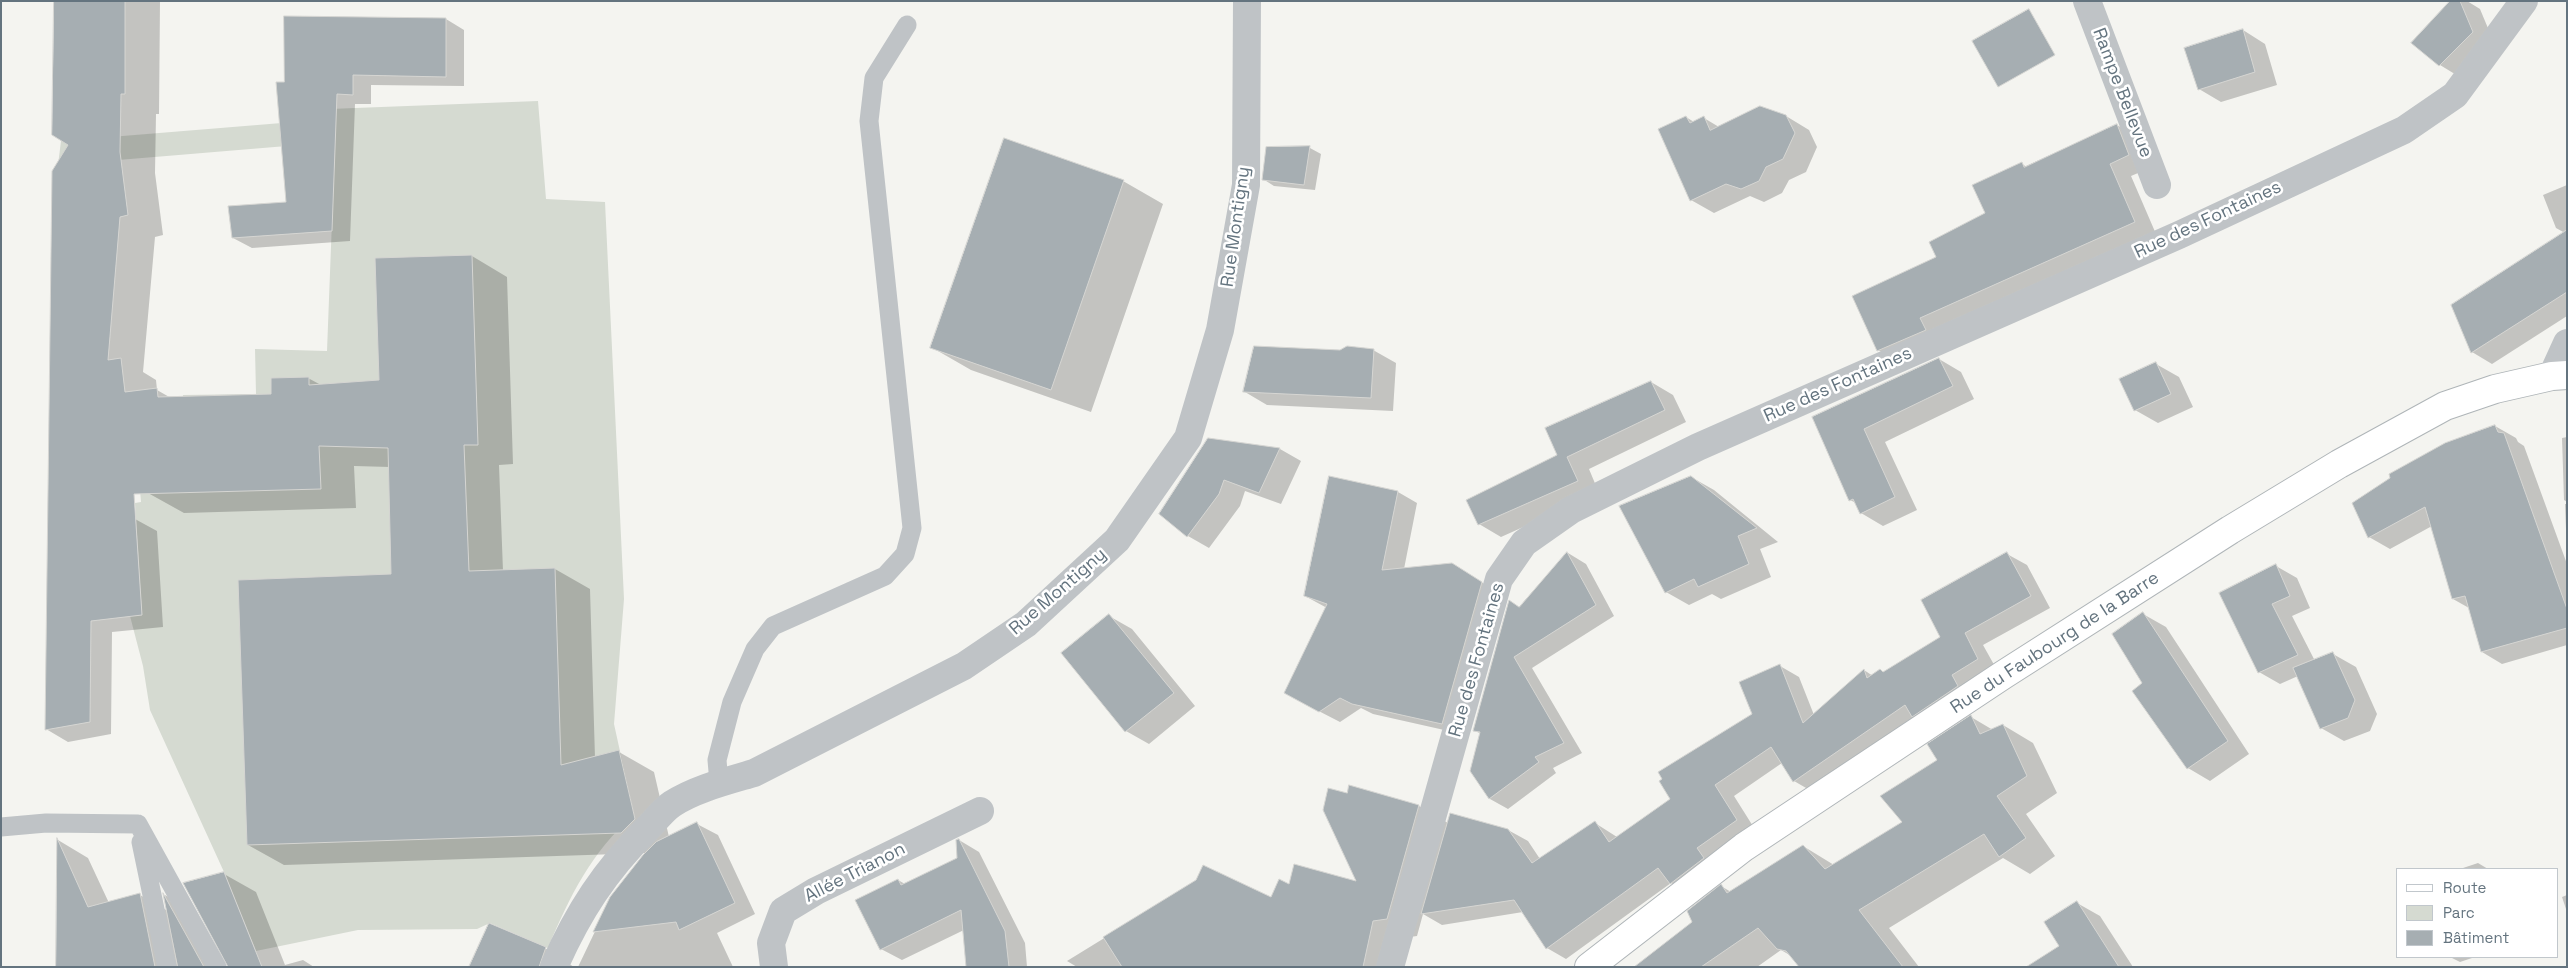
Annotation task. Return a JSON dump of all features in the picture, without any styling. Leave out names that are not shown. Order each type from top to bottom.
[{"type":"main road","name":"Rue du Faubourg de la Barre","points":[[1589,967],[1744,847],[2004,675],[2230,530],[2339,464],[2445,406],[2495,389],[2559,375]]},
{"type":"street","name":"Rue Montigny","points":[[554,967],[583,907],[604,876],[630,846],[672,805],[718,783],[754,773],[964,666],[1026,624],[1118,540],[1188,438],[1220,330],[1246,185],[1247,1]]},
{"type":"street","name":"Rampe Bellevue","points":[[2087,1],[2157,185]]},
{"type":"street","name":"Rue des Fontaines","points":[[1391,966],[1499,578],[1524,543],[1571,510],[1698,447],[2179,235],[2404,130],[2455,95],[2524,1]]},
{"type":"street","points":[[2559,375],[2567,343]]},
{"type":"street","name":"Allée Trianon","points":[[774,967],[771,944],[783,912],[816,891],[980,812]]},
{"type":"lane","points":[[718,783],[717,760],[732,702],[755,649],[773,626],[884,576],[905,554],[912,528],[869,121],[874,78],[907,25]]},
{"type":"lane","points":[[1,827],[46,823],[138,824]]},
{"type":"lane","points":[[138,824],[167,967]]},
{"type":"lane","points":[[138,824],[217,967]]},
{"type":"green space","points":[[538,101],[546,199],[605,202],[624,599],[614,724],[634,815],[606,844],[583,876],[548,948],[490,923],[477,929],[358,930],[256,951],[224,872],[150,710],[143,666],[130,616],[142,615],[135,503],[141,502],[138,465],[182,438],[183,395],[256,394],[255,349],[327,351],[335,142],[58,165],[61,141],[294,122],[303,110]]},
{"type":"building","points":[[54,1],[125,1],[125,94],[121,94],[120,152],[128,215],[120,217],[108,360],[121,358],[125,392],[157,388],[158,397],[271,394],[271,378],[309,377],[309,385],[379,380],[375,258],[472,255],[478,445],[464,445],[469,571],[555,568],[561,765],[619,750],[635,819],[621,833],[247,845],[238,580],[391,574],[388,448],[319,446],[321,489],[134,494],[142,615],[91,621],[90,722],[45,730],[52,171],[68,145],[52,135]]},
{"type":"building","points":[[2450,1],[2460,1],[2473,32],[2439,66],[2411,43]]},
{"type":"building","points":[[2029,9],[2055,55],[1998,87],[1972,41]]},
{"type":"building","points":[[284,16],[446,18],[446,77],[353,75],[353,95],[337,94],[332,231],[232,238],[228,206],[286,202],[276,82],[284,82]]},
{"type":"building","points":[[2243,29],[2255,72],[2198,90],[2184,48]]},
{"type":"building","points":[[1760,106],[1786,115],[1795,133],[1783,159],[1766,167],[1759,181],[1741,189],[1726,184],[1690,201],[1658,129],[1686,116],[1690,123],[1704,116],[1710,130]]},
{"type":"building","points":[[2117,124],[2129,155],[2110,164],[2135,222],[1920,318],[1926,330],[1877,351],[1852,296],[1936,257],[1929,242],[1985,213],[1972,185],[2022,162],[2024,167]]},
{"type":"building","points":[[1004,138],[1124,180],[1051,390],[930,348]]},
{"type":"building","points":[[1310,146],[1304,185],[1262,180],[1266,147]]},
{"type":"building","points":[[2567,230],[2567,292],[2471,353],[2451,305]]},
{"type":"building","points":[[1254,346],[1340,350],[1347,346],[1374,349],[1371,398],[1243,392]]},
{"type":"building","points":[[1939,358],[1953,386],[1864,429],[1895,497],[1860,514],[1853,499],[1849,501],[1812,417]]},
{"type":"building","points":[[2156,362],[2171,394],[2134,411],[2119,379]]},
{"type":"building","points":[[1651,381],[1665,410],[1567,457],[1578,481],[1478,525],[1466,500],[1557,455],[1545,428]]},
{"type":"building","points":[[2495,425],[2498,432],[2504,433],[2567,609],[2567,628],[2481,652],[2465,596],[2452,599],[2425,507],[2368,538],[2352,503],[2390,478],[2389,474],[2445,443]]},
{"type":"building","points":[[1208,438],[1280,448],[1259,493],[1224,480],[1219,494],[1187,537],[1159,514]]},
{"type":"building","points":[[1329,476],[1398,491],[1382,570],[1452,563],[1482,582],[1442,724],[1352,704],[1340,698],[1319,712],[1284,693],[1327,604],[1304,596]]},
{"type":"building","points":[[1691,476],[1757,528],[1738,536],[1749,564],[1698,587],[1694,579],[1665,593],[1619,506]]},
{"type":"building","points":[[1567,552],[1596,605],[1514,657],[1564,743],[1535,757],[1539,762],[1489,799],[1470,771],[1480,732],[1473,731],[1509,600],[1519,607]]},
{"type":"building","points":[[2007,552],[2031,596],[1965,633],[1978,659],[1952,675],[1958,686],[1912,717],[1905,705],[1793,782],[1771,747],[1715,785],[1737,820],[1697,848],[1704,858],[1670,884],[1658,868],[1546,949],[1514,900],[1421,914],[1450,813],[1508,829],[1532,863],[1595,821],[1609,842],[1670,799],[1659,781],[1662,779],[1658,772],[1752,714],[1739,682],[1780,664],[1803,723],[1864,669],[1867,678],[1880,669],[1883,672],[1940,637],[1921,600]]},
{"type":"building","points":[[2276,564],[2290,596],[2272,604],[2298,655],[2258,673],[2219,593]]},
{"type":"building","points":[[2143,612],[2228,741],[2187,769],[2132,691],[2142,683],[2112,634]]},
{"type":"building","points":[[1109,614],[1174,693],[1125,732],[1061,653]]},
{"type":"building","points":[[2333,652],[2355,700],[2348,718],[2320,729],[2293,668]]},
{"type":"building","points":[[1971,715],[1980,734],[2003,724],[2027,776],[1997,796],[2026,838],[1999,857],[1984,834],[1859,910],[1903,967],[1799,967],[1786,951],[1777,949],[1758,928],[1701,967],[1634,967],[1692,922],[1687,911],[1721,884],[1727,893],[1803,845],[1825,869],[1902,822],[1880,796],[1937,760],[1927,744]]},
{"type":"building","points":[[1349,785],[1419,805],[1387,919],[1373,921],[1363,967],[1122,967],[1103,937],[1196,880],[1203,865],[1271,897],[1279,879],[1289,884],[1294,864],[1356,881],[1323,810],[1328,788],[1347,793]]},
{"type":"building","points":[[697,822],[735,903],[679,930],[676,922],[593,932],[610,897],[643,855],[656,842]]},
{"type":"building","points":[[57,838],[88,907],[140,893],[155,967],[56,967]]},
{"type":"building","points":[[959,839],[1005,931],[1009,967],[966,967],[961,910],[880,950],[855,900],[898,879],[901,885],[957,858],[956,840]]},
{"type":"building","points":[[224,872],[262,967],[228,967],[183,883]]},
{"type":"building","points":[[163,893],[204,967],[178,967]]},
{"type":"building","points":[[2077,901],[2119,967],[2026,967],[2059,946],[2044,922]]},
{"type":"building","points":[[489,923],[546,947],[539,967],[469,967]]}]
